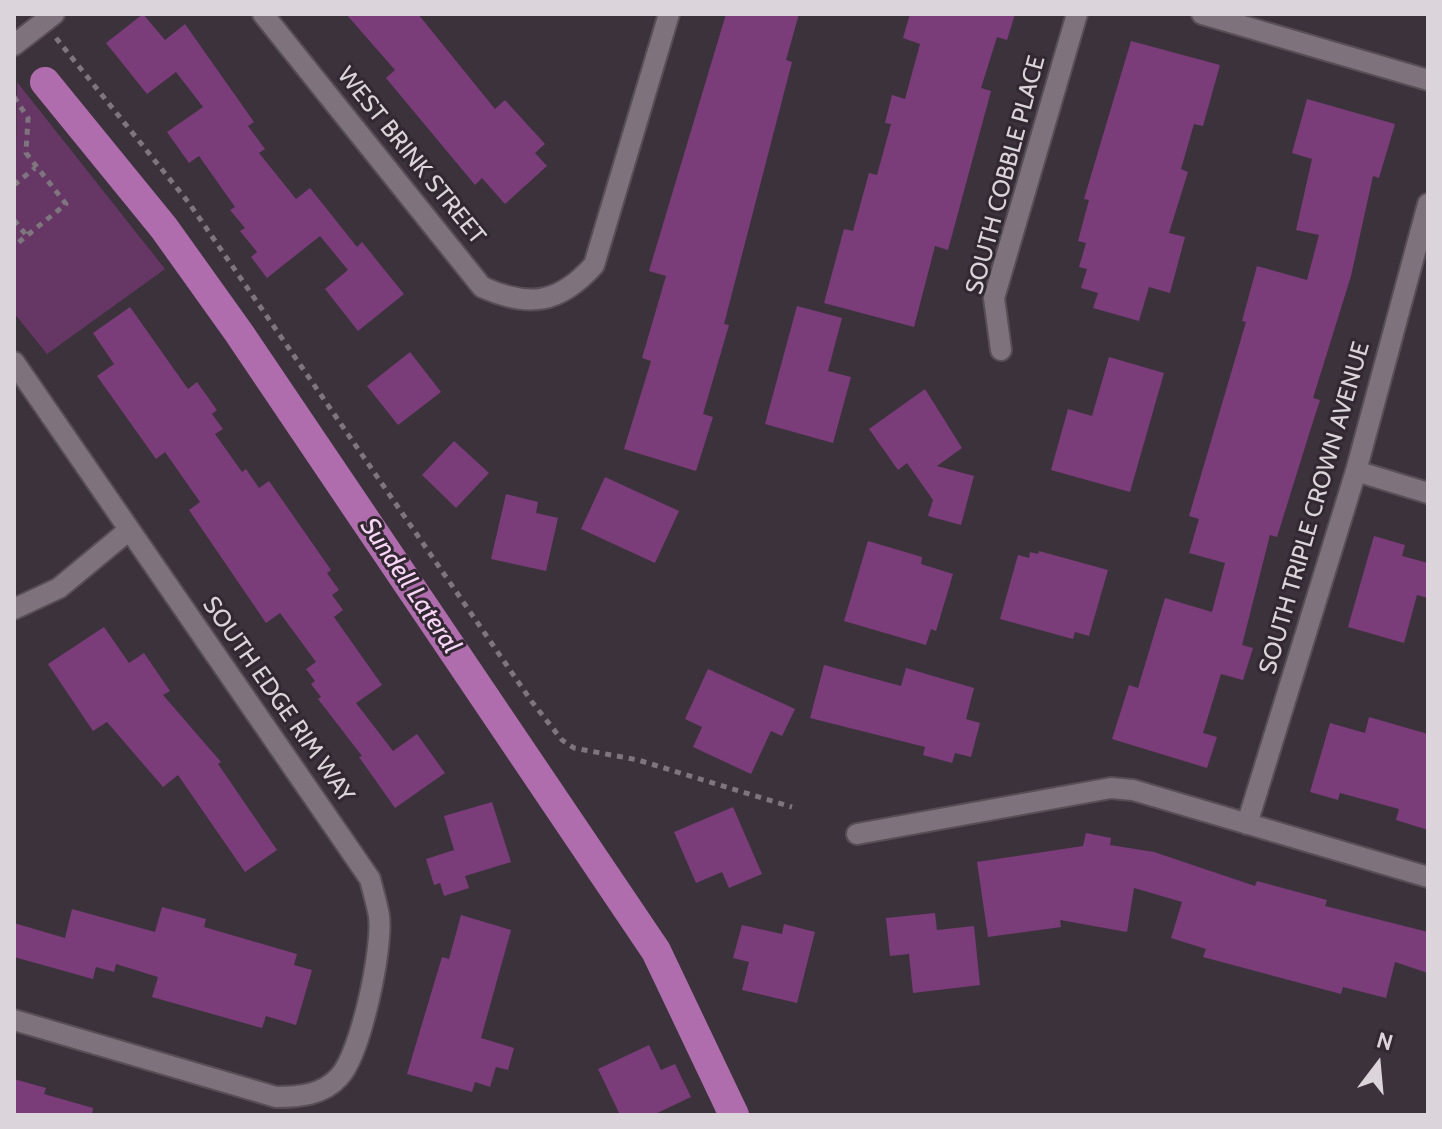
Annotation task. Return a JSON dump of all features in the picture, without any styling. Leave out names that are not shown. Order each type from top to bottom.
[{"type":"street","name":"WEST BRINK STREET","points":[[263,14],[482,287],[510,299],[536,301],[562,292],[594,265],[669,14]]},
{"type":"street","name":"SOUTH COBBLE PLACE","points":[[1001,350],[994,298],[1077,14]]},
{"type":"street","points":[[1202,14],[1428,80]]},
{"type":"street","points":[[14,45],[48,18]]},
{"type":"street","name":"SOUTH TRIPLE CROWN AVENUE","points":[[1247,824],[1356,471],[1428,204]]},
{"type":"street","name":"SOUTH EDGE RIM WAY","points":[[14,362],[370,879],[379,916],[378,961],[349,1065],[338,1079],[322,1090],[301,1097],[276,1097],[14,1020]]},
{"type":"street","points":[[1356,471],[1428,493]]},
{"type":"street","points":[[14,609],[59,588],[129,530]]},
{"type":"street","points":[[857,834],[1111,788],[1133,790],[1428,877]]},
{"type":"path","points":[[48,18],[189,203],[532,702],[562,740],[586,753],[638,760],[792,807]]},
{"type":"path","points":[[14,97],[28,118],[26,153],[66,204],[14,246]]},
{"type":"path","points":[[14,185],[35,168]]},
{"type":"path","points":[[14,220],[27,236]]},
{"type":"shaded area","points":[[17,82],[165,269],[47,354],[14,313]]},
{"type":"building","points":[[143,14],[165,40],[185,24],[254,122],[248,126],[265,149],[259,153],[296,199],[310,188],[357,247],[362,242],[404,294],[358,331],[325,289],[348,270],[320,236],[267,278],[251,257],[257,252],[240,231],[245,228],[230,210],[235,207],[199,156],[189,163],[167,132],[203,107],[176,72],[147,94],[106,43]]},
{"type":"building","points":[[346,14],[418,14],[495,109],[505,100],[545,144],[535,153],[547,166],[505,204],[482,178],[475,185],[386,78],[395,70]]},
{"type":"building","points":[[726,14],[799,14],[786,60],[792,62],[724,324],[729,325],[703,414],[713,417],[696,471],[624,449],[651,361],[642,358],[666,276],[649,271]]},
{"type":"building","points":[[910,14],[1015,14],[1007,40],[997,37],[981,88],[991,91],[948,250],[935,246],[914,327],[824,303],[844,229],[853,231],[869,173],[877,175],[891,124],[885,123],[892,95],[905,99],[920,44],[903,38]]},
{"type":"building","points":[[1131,41],[1220,65],[1203,126],[1194,124],[1181,169],[1188,172],[1169,233],[1185,237],[1170,293],[1149,287],[1139,321],[1093,308],[1098,293],[1081,288],[1087,269],[1079,267],[1086,243],[1078,241],[1089,200],[1084,199]]},
{"type":"building","points":[[1307,99],[1395,124],[1379,178],[1373,176],[1351,276],[1313,398],[1320,400],[1277,537],[1270,535],[1242,645],[1253,648],[1243,680],[1221,674],[1203,733],[1217,737],[1207,768],[1112,739],[1129,685],[1138,688],[1165,598],[1212,612],[1225,563],[1189,553],[1199,519],[1189,516],[1246,322],[1242,321],[1257,266],[1307,280],[1319,235],[1296,230],[1312,159],[1292,153]]},
{"type":"building","points":[[797,306],[842,318],[828,371],[851,377],[833,443],[765,424]]},
{"type":"building","points":[[130,307],[188,389],[197,382],[217,410],[212,414],[223,429],[215,434],[242,472],[246,469],[259,488],[269,481],[331,570],[327,573],[339,590],[332,595],[343,610],[334,617],[382,685],[356,703],[393,751],[417,734],[445,773],[395,808],[359,757],[362,756],[318,699],[321,697],[311,684],[315,681],[306,669],[316,662],[280,613],[266,623],[189,510],[200,502],[165,452],[156,459],[97,376],[114,364],[93,333]]},
{"type":"building","points":[[410,352],[441,392],[398,425],[367,386]]},
{"type":"building","points":[[1109,357],[1164,373],[1130,492],[1051,470],[1068,409],[1092,416]]},
{"type":"building","points":[[925,389],[962,448],[937,466],[974,476],[961,525],[928,516],[933,500],[907,463],[898,470],[869,429]]},
{"type":"building","points":[[454,441],[489,473],[456,508],[422,475]]},
{"type":"building","points":[[605,477],[679,511],[655,563],[581,529]]},
{"type":"building","points":[[506,494],[538,502],[536,513],[558,518],[546,571],[491,559]]},
{"type":"building","points":[[1374,536],[1405,545],[1402,556],[1428,563],[1428,598],[1417,595],[1404,643],[1348,627]]},
{"type":"building","points":[[868,541],[922,557],[921,564],[953,574],[936,631],[931,629],[926,645],[844,621]]},
{"type":"building","points":[[1039,551],[1108,570],[1089,636],[1075,632],[1073,639],[1000,619],[1018,555],[1029,558],[1030,552],[1038,554]]},
{"type":"building","points":[[104,627],[129,663],[144,653],[170,691],[163,695],[221,762],[218,764],[277,850],[245,872],[178,775],[163,787],[107,722],[93,731],[48,664]]},
{"type":"building","points":[[824,665],[901,686],[906,668],[974,688],[966,719],[980,723],[971,757],[955,753],[952,763],[923,755],[925,747],[810,718]]},
{"type":"building","points":[[708,669],[795,709],[782,736],[771,731],[751,774],[693,747],[702,727],[685,719]]},
{"type":"building","points":[[1369,717],[1428,734],[1428,830],[1396,820],[1399,809],[1340,793],[1338,800],[1310,792],[1330,723],[1365,733]]},
{"type":"building","points":[[492,802],[511,862],[465,876],[469,888],[444,896],[440,883],[434,885],[426,859],[454,850],[444,816]]},
{"type":"building","points":[[733,807],[762,874],[729,888],[722,872],[696,883],[674,832]]},
{"type":"building","points":[[1086,833],[1111,838],[1110,845],[1154,852],[1255,886],[1257,881],[1327,900],[1325,906],[1428,932],[1428,973],[1395,962],[1386,998],[1343,987],[1341,994],[1203,957],[1206,949],[1171,938],[1182,902],[1134,888],[1127,932],[1060,920],[1061,927],[988,937],[977,862],[1083,846]]},
{"type":"building","points":[[162,907],[206,919],[204,927],[297,954],[294,965],[312,970],[296,1025],[266,1016],[262,1028],[152,997],[158,977],[116,964],[114,972],[96,967],[93,979],[14,957],[14,923],[65,938],[72,909],[155,932]]},
{"type":"building","points":[[935,913],[937,930],[974,926],[980,985],[913,993],[909,954],[890,956],[886,918]]},
{"type":"building","points":[[461,915],[511,930],[481,1038],[514,1048],[508,1070],[496,1067],[490,1087],[475,1082],[472,1092],[407,1074],[442,957],[449,959]]},
{"type":"building","points":[[784,924],[815,932],[797,1003],[742,990],[749,962],[733,958],[742,925],[782,934]]},
{"type":"building","points":[[649,1045],[661,1070],[675,1064],[691,1097],[653,1115],[620,1115],[598,1069]]},
{"type":"building","points":[[14,1079],[46,1088],[44,1094],[93,1108],[92,1115],[14,1115]]},
{"type":"waterway","name":"Sundell Lateral","points":[[45,82],[164,228],[239,333],[656,951],[734,1115]]}]
